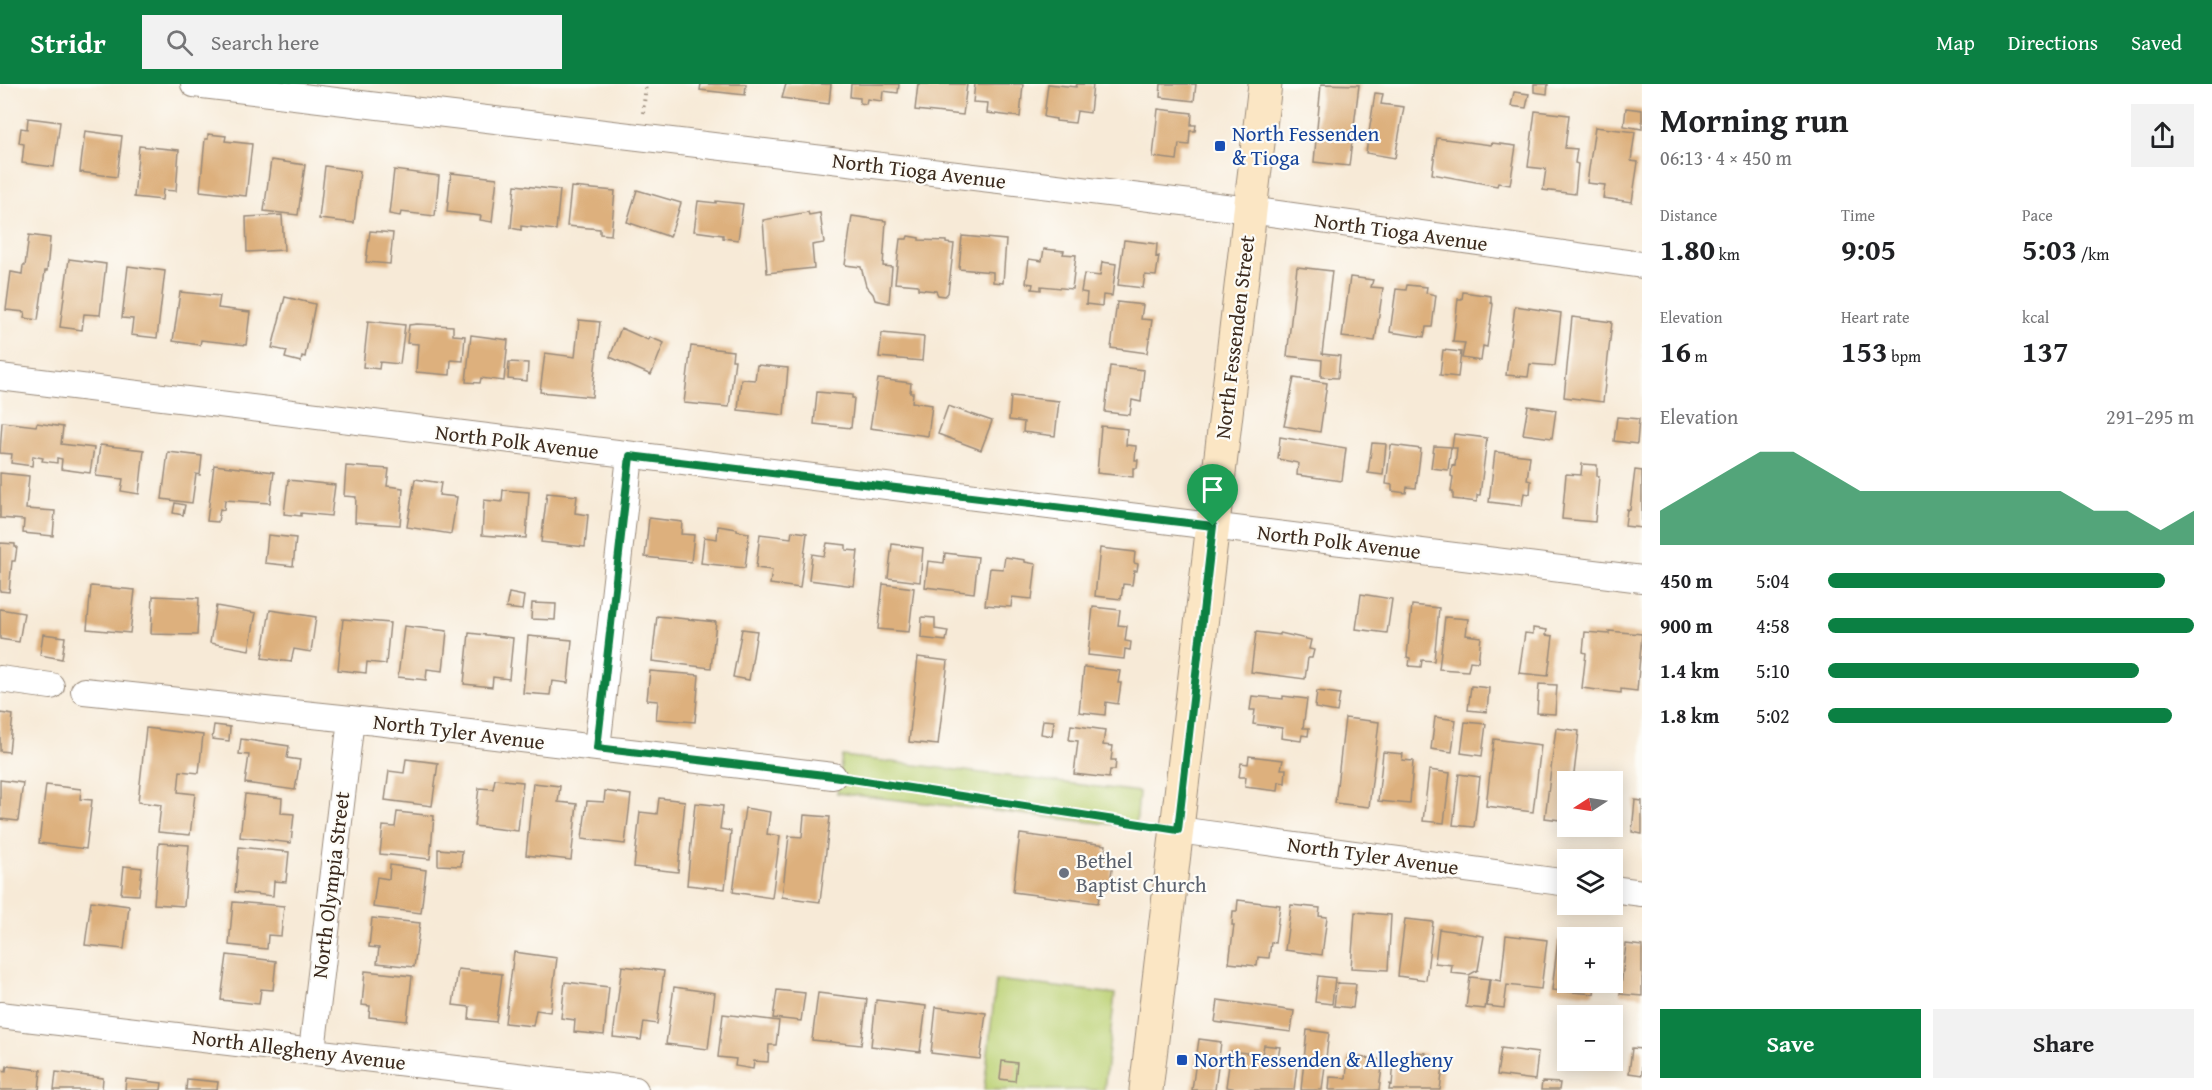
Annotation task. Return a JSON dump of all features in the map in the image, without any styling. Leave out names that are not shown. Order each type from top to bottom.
[{"type":"main road","name":"North Fessenden Street","points":[[1146,1090],[1264,84]]},
{"type":"street","name":"North Tioga Avenue","points":[[194,84],[1250,210],[1642,265]]},
{"type":"street","name":"North Polk Avenue","points":[[0,377],[1642,579]]},
{"type":"street","points":[[597,748],[630,456]]},
{"type":"street","points":[[0,679],[51,686]]},
{"type":"street","name":"North Tyler Avenue","points":[[84,691],[351,719],[833,776]]},
{"type":"street","name":"North Olympia Street","points":[[312,1051],[351,719]]},
{"type":"street","name":"North Tyler Avenue","points":[[1178,830],[1557,882]]},
{"type":"street","points":[[1623,890],[1642,893]]},
{"type":"street","name":"North Allegheny Avenue","points":[[0,1015],[312,1051],[556,1085],[635,1090]]},
{"type":"path","points":[[833,776],[1178,830]]},
{"type":"green space","points":[[842,756],[1139,792],[1136,827],[837,793]]},
{"type":"green space","points":[[996,980],[1115,994],[1104,1090],[984,1090]]},
{"type":"building","points":[[701,84],[746,84],[745,95],[700,90]]},
{"type":"building","points":[[786,84],[831,84],[829,104],[782,98]]},
{"type":"building","points":[[851,84],[899,84],[898,93],[883,91],[882,101],[867,99],[866,104],[860,103],[860,98],[850,97]]},
{"type":"building","points":[[918,84],[967,84],[963,115],[915,110]]},
{"type":"building","points":[[975,84],[1023,84],[1020,117],[987,113],[988,103],[973,102]]},
{"type":"building","points":[[1048,84],[1076,87],[1077,84],[1093,84],[1090,113],[1077,111],[1075,123],[1044,117]]},
{"type":"building","points":[[1161,84],[1196,84],[1194,101],[1160,97]]},
{"type":"building","points":[[1321,84],[1359,85],[1349,166],[1314,162]]},
{"type":"building","points":[[1534,84],[1548,84],[1547,94],[1534,92]]},
{"type":"building","points":[[1514,92],[1529,94],[1526,108],[1511,106]]},
{"type":"building","points":[[1375,93],[1383,94],[1381,104],[1404,107],[1395,158],[1366,153]]},
{"type":"building","points":[[1626,108],[1642,110],[1642,129],[1624,126]]},
{"type":"building","points":[[1158,109],[1192,113],[1191,125],[1196,125],[1195,131],[1190,131],[1189,145],[1179,144],[1177,160],[1153,157]]},
{"type":"building","points":[[1535,111],[1569,115],[1565,148],[1577,149],[1575,194],[1543,190],[1546,169],[1528,167]]},
{"type":"building","points":[[28,118],[60,122],[54,167],[22,163],[24,144],[19,143],[21,128],[27,129]]},
{"type":"building","points":[[1595,127],[1635,132],[1631,161],[1638,162],[1632,202],[1603,198],[1605,185],[1587,183]]},
{"type":"building","points":[[85,131],[122,136],[117,177],[80,172]]},
{"type":"building","points":[[208,134],[226,136],[225,141],[252,144],[246,196],[200,191],[205,139],[208,139]]},
{"type":"building","points":[[1437,138],[1516,146],[1510,185],[1498,183],[1497,186],[1432,174]]},
{"type":"building","points":[[139,146],[179,150],[176,191],[163,190],[162,200],[134,197]]},
{"type":"building","points":[[271,160],[305,165],[298,215],[264,211]]},
{"type":"building","points":[[325,166],[360,171],[354,223],[319,219]]},
{"type":"building","points":[[394,170],[439,176],[435,216],[401,212],[400,216],[389,214]]},
{"type":"building","points":[[451,173],[497,178],[492,222],[480,220],[481,216],[447,212]]},
{"type":"building","points":[[515,185],[560,190],[556,230],[521,226],[521,230],[511,228]]},
{"type":"building","points":[[571,187],[615,191],[611,235],[600,234],[600,229],[567,226]]},
{"type":"building","points":[[637,190],[681,203],[670,237],[627,222]]},
{"type":"building","points":[[698,201],[743,204],[738,240],[723,238],[723,235],[694,231]]},
{"type":"building","points":[[808,212],[809,215],[820,213],[824,243],[812,245],[814,268],[767,273],[763,220]]},
{"type":"building","points":[[282,215],[284,250],[247,252],[246,217]]},
{"type":"building","points":[[852,216],[886,221],[883,266],[892,267],[889,303],[875,300],[866,286],[861,267],[845,265]]},
{"type":"building","points":[[370,231],[393,233],[390,264],[366,262]]},
{"type":"building","points":[[29,235],[50,238],[47,271],[45,271],[38,320],[24,318],[25,312],[6,310],[11,272],[22,274]]},
{"type":"building","points":[[908,236],[919,238],[919,240],[946,241],[946,243],[954,244],[948,293],[945,296],[938,295],[936,291],[918,289],[918,285],[895,283],[900,239],[907,239]]},
{"type":"building","points":[[962,236],[1006,240],[1003,283],[993,282],[993,272],[959,269]]},
{"type":"building","points":[[1124,240],[1157,244],[1156,257],[1159,256],[1156,276],[1145,275],[1143,288],[1118,285]]},
{"type":"building","points":[[1044,249],[1076,255],[1072,289],[1041,286],[1041,290],[1032,289],[1033,284],[1026,283],[1029,259],[1042,261]]},
{"type":"building","points":[[69,259],[106,264],[100,315],[84,314],[82,330],[60,327]]},
{"type":"building","points":[[1102,262],[1116,264],[1112,296],[1103,295],[1102,306],[1086,304],[1087,293],[1081,292],[1084,274],[1100,276]]},
{"type":"building","points":[[128,266],[165,271],[157,338],[131,335],[133,319],[122,318]]},
{"type":"building","points":[[1297,267],[1332,271],[1322,354],[1340,356],[1338,378],[1321,377],[1322,360],[1287,356]]},
{"type":"building","points":[[1350,277],[1373,280],[1371,287],[1383,288],[1375,341],[1342,337]]},
{"type":"building","points":[[1407,285],[1427,287],[1426,293],[1436,295],[1432,327],[1426,327],[1424,337],[1390,332],[1396,289],[1406,290]]},
{"type":"building","points":[[180,292],[220,296],[218,308],[250,312],[246,345],[201,340],[200,345],[173,341]]},
{"type":"building","points":[[1463,292],[1491,296],[1493,304],[1487,347],[1483,346],[1481,361],[1462,358],[1465,343],[1453,342],[1458,299],[1462,299]]},
{"type":"building","points":[[285,297],[315,304],[305,357],[302,356],[301,362],[285,358],[287,351],[272,348]]},
{"type":"building","points":[[1117,302],[1143,305],[1141,319],[1152,320],[1147,353],[1111,348]]},
{"type":"building","points":[[1515,306],[1561,313],[1555,366],[1530,364],[1528,377],[1506,375]]},
{"type":"building","points":[[1572,317],[1612,322],[1603,402],[1564,397]]},
{"type":"building","points":[[579,320],[600,322],[592,397],[540,392],[545,353],[575,357]]},
{"type":"building","points":[[368,321],[405,325],[400,364],[380,362],[379,369],[363,367]]},
{"type":"building","points":[[409,325],[453,326],[453,335],[465,336],[463,361],[451,360],[450,375],[416,372],[418,344],[407,343]]},
{"type":"building","points":[[621,328],[648,340],[649,337],[664,343],[651,375],[610,357]]},
{"type":"building","points":[[882,333],[924,337],[922,361],[879,357]]},
{"type":"building","points":[[471,335],[508,340],[504,381],[481,378],[480,383],[466,382]]},
{"type":"building","points":[[691,346],[733,351],[732,360],[735,360],[729,407],[684,403]]},
{"type":"building","points":[[1443,350],[1461,352],[1458,377],[1440,375]]},
{"type":"building","points":[[509,362],[528,363],[527,381],[508,379]]},
{"type":"building","points":[[757,365],[788,368],[784,415],[738,410],[741,379],[755,380]]},
{"type":"building","points":[[1110,366],[1144,370],[1141,402],[1132,400],[1130,415],[1105,412]]},
{"type":"building","points":[[1294,378],[1327,383],[1320,432],[1284,426]]},
{"type":"building","points":[[878,379],[911,383],[912,402],[932,405],[928,436],[870,428]]},
{"type":"building","points":[[817,392],[852,395],[854,398],[851,428],[814,424]]},
{"type":"building","points":[[1011,396],[1059,401],[1055,436],[1023,432],[1024,422],[1009,420]]},
{"type":"building","points":[[948,406],[992,421],[981,450],[938,434]]},
{"type":"building","points":[[1528,406],[1556,410],[1552,438],[1523,434]]},
{"type":"building","points":[[1617,417],[1639,419],[1637,444],[1614,441]]},
{"type":"building","points":[[2,422],[36,426],[37,423],[63,427],[61,444],[94,448],[90,473],[61,469],[62,459],[57,458],[57,463],[42,461],[43,458],[33,456],[32,466],[11,463],[12,454],[0,453]]},
{"type":"building","points":[[1101,426],[1127,429],[1126,445],[1136,446],[1135,460],[1138,460],[1137,468],[1133,468],[1133,477],[1097,473]]},
{"type":"building","points":[[1454,434],[1487,438],[1480,495],[1477,495],[1477,502],[1453,499],[1453,492],[1451,492],[1453,477],[1451,476],[1452,465],[1455,466],[1457,448],[1452,448]]},
{"type":"building","points":[[1280,437],[1346,448],[1342,481],[1297,475],[1298,463],[1278,459]]},
{"type":"building","points":[[1372,443],[1386,444],[1383,475],[1368,473]]},
{"type":"building","points":[[100,445],[144,450],[139,494],[121,491],[123,479],[96,476]]},
{"type":"building","points":[[1391,445],[1421,449],[1416,488],[1407,487],[1406,493],[1392,491],[1392,485],[1386,484]]},
{"type":"building","points":[[1434,446],[1451,447],[1448,470],[1431,468]]},
{"type":"building","points":[[168,452],[202,456],[200,475],[196,474],[192,503],[162,499]]},
{"type":"building","points":[[1495,452],[1530,456],[1527,480],[1531,481],[1530,494],[1524,493],[1522,506],[1489,502]]},
{"type":"building","points":[[1582,464],[1597,465],[1597,476],[1599,476],[1595,522],[1562,519],[1566,474],[1581,475]]},
{"type":"building","points":[[214,465],[274,472],[270,503],[225,500],[224,510],[220,509],[218,522],[207,521]]},
{"type":"building","points":[[346,466],[389,469],[387,486],[403,488],[400,525],[355,522],[356,497],[344,496]]},
{"type":"building","points":[[1635,470],[1642,471],[1642,528],[1625,526],[1627,509],[1630,510]]},
{"type":"building","points":[[0,473],[29,476],[26,509],[55,511],[53,536],[23,533],[24,520],[0,518]]},
{"type":"building","points":[[415,479],[441,483],[439,495],[457,497],[451,534],[407,527]]},
{"type":"building","points":[[288,480],[335,485],[331,516],[284,514]]},
{"type":"building","points":[[503,490],[529,492],[526,538],[482,535],[484,500],[502,502]]},
{"type":"building","points":[[547,493],[577,496],[575,513],[588,515],[585,547],[541,542]]},
{"type":"building","points":[[175,503],[185,505],[183,515],[173,513]]},
{"type":"building","points":[[649,518],[682,522],[681,534],[694,535],[691,562],[645,557]]},
{"type":"building","points":[[718,526],[749,533],[745,568],[701,563],[704,537],[717,539]]},
{"type":"building","points":[[792,531],[807,533],[800,588],[770,584],[772,570],[756,568],[760,534],[791,538]]},
{"type":"building","points":[[268,535],[296,538],[293,566],[265,563]]},
{"type":"building","points":[[0,543],[15,544],[17,547],[15,561],[12,561],[9,592],[0,591]]},
{"type":"building","points":[[827,543],[846,545],[846,550],[858,551],[854,586],[809,580],[812,554],[824,556]]},
{"type":"building","points":[[892,544],[923,548],[920,582],[888,578]]},
{"type":"building","points":[[1100,548],[1135,552],[1134,563],[1138,564],[1137,571],[1134,571],[1132,585],[1123,584],[1121,599],[1095,596]]},
{"type":"building","points":[[945,553],[978,557],[974,593],[925,587],[928,561],[944,563]]},
{"type":"building","points":[[1005,557],[1036,564],[1032,599],[1012,597],[1011,607],[985,605],[990,568],[1003,569]]},
{"type":"building","points":[[883,584],[914,588],[909,632],[878,629]]},
{"type":"building","points":[[91,586],[135,590],[130,633],[87,629]]},
{"type":"building","points":[[509,593],[524,596],[522,610],[506,608]]},
{"type":"building","points":[[1361,594],[1392,599],[1387,633],[1356,629]]},
{"type":"building","points":[[153,596],[199,598],[197,635],[151,634]]},
{"type":"building","points":[[532,603],[556,604],[555,620],[531,619]]},
{"type":"building","points":[[1412,605],[1439,608],[1434,661],[1422,660],[1421,667],[1409,666],[1410,658],[1407,657]]},
{"type":"building","points":[[216,606],[256,613],[249,650],[210,643]]},
{"type":"building","points":[[1093,607],[1120,610],[1118,625],[1127,626],[1125,641],[1131,642],[1130,650],[1125,649],[1124,659],[1088,655]]},
{"type":"building","points":[[0,609],[24,613],[19,642],[0,639]]},
{"type":"building","points":[[270,610],[316,617],[311,652],[294,649],[291,662],[262,658]]},
{"type":"building","points":[[657,616],[716,622],[711,668],[652,661]]},
{"type":"building","points":[[922,617],[935,618],[935,629],[948,631],[946,641],[921,638]]},
{"type":"building","points":[[1445,617],[1468,619],[1466,635],[1481,637],[1478,662],[1470,661],[1468,671],[1439,669]]},
{"type":"building","points":[[343,619],[390,623],[386,664],[367,662],[366,673],[338,670]]},
{"type":"building","points":[[404,626],[447,631],[443,671],[427,669],[426,680],[398,677]]},
{"type":"building","points":[[1533,628],[1547,630],[1546,635],[1553,636],[1548,676],[1519,673],[1525,633],[1533,634]]},
{"type":"building","points":[[742,629],[757,631],[749,680],[733,677]]},
{"type":"building","points":[[1609,631],[1642,634],[1637,691],[1621,689],[1621,693],[1582,688],[1586,653],[1583,652],[1585,632],[1609,634]]},
{"type":"building","points":[[1256,632],[1280,635],[1280,633],[1311,640],[1309,649],[1314,650],[1312,658],[1308,658],[1305,679],[1251,672]]},
{"type":"building","points":[[469,633],[513,638],[509,679],[493,677],[492,687],[464,684]]},
{"type":"building","points":[[43,634],[65,637],[62,659],[40,655]]},
{"type":"building","points":[[528,636],[572,640],[568,683],[552,681],[550,695],[523,693]]},
{"type":"building","points":[[918,657],[948,661],[938,745],[909,742]]},
{"type":"building","points":[[1084,667],[1120,671],[1118,704],[1106,702],[1105,715],[1079,712]]},
{"type":"building","points":[[650,671],[699,675],[695,722],[656,719],[658,701],[647,700]]},
{"type":"building","points":[[1539,684],[1557,685],[1555,714],[1537,713]]},
{"type":"building","points":[[1471,686],[1489,688],[1487,712],[1468,710]]},
{"type":"building","points":[[1317,691],[1340,694],[1337,712],[1315,708]]},
{"type":"building","points":[[1252,696],[1307,699],[1303,728],[1309,728],[1308,736],[1302,735],[1301,741],[1281,738],[1282,728],[1253,724],[1255,710],[1250,710]]},
{"type":"building","points":[[0,713],[13,715],[9,752],[0,751]]},
{"type":"building","points":[[1435,717],[1456,720],[1452,752],[1431,749]]},
{"type":"building","points":[[1345,718],[1379,722],[1369,807],[1335,803]]},
{"type":"building","points":[[1043,720],[1054,721],[1052,736],[1041,734]]},
{"type":"building","points":[[1465,722],[1486,724],[1482,756],[1461,753]]},
{"type":"building","points":[[214,725],[230,727],[229,741],[212,739]]},
{"type":"building","points":[[1071,725],[1105,730],[1103,745],[1113,746],[1111,760],[1116,760],[1115,770],[1110,770],[1109,778],[1074,774],[1078,741],[1069,740]]},
{"type":"building","points":[[146,728],[203,735],[199,773],[180,771],[178,792],[195,794],[190,835],[158,832],[161,805],[138,802]]},
{"type":"building","points":[[1556,728],[1579,731],[1574,771],[1557,771],[1557,820],[1545,818]]},
{"type":"building","points":[[241,739],[289,746],[287,758],[300,760],[295,790],[245,783],[249,755],[239,754]]},
{"type":"building","points":[[1494,739],[1541,745],[1533,812],[1486,806]]},
{"type":"building","points":[[1383,752],[1403,754],[1402,760],[1413,761],[1410,804],[1378,801]]},
{"type":"building","points":[[1249,756],[1283,760],[1281,769],[1286,769],[1285,783],[1279,782],[1278,791],[1245,787],[1246,777],[1239,777],[1241,763],[1248,764]]},
{"type":"building","points":[[406,759],[438,763],[432,806],[385,800],[389,771],[404,773]]},
{"type":"building","points":[[1429,770],[1450,773],[1444,823],[1423,821]]},
{"type":"building","points":[[1459,774],[1480,777],[1474,827],[1453,825]]},
{"type":"building","points":[[495,779],[523,782],[518,831],[474,826],[479,788],[493,789]]},
{"type":"building","points":[[0,780],[23,783],[18,821],[0,819]]},
{"type":"building","points":[[533,783],[560,786],[558,802],[577,804],[571,860],[526,855]]},
{"type":"building","points":[[46,785],[81,789],[80,799],[92,800],[86,849],[39,843]]},
{"type":"building","points":[[605,791],[631,795],[625,844],[582,839],[587,801],[604,802]]},
{"type":"building","points":[[245,794],[282,798],[281,813],[294,814],[291,843],[240,837]]},
{"type":"building","points":[[659,798],[685,801],[678,872],[634,867],[640,812],[657,814]]},
{"type":"building","points":[[1635,800],[1642,801],[1642,834],[1632,832]]},
{"type":"building","points":[[695,803],[723,806],[720,829],[731,831],[725,889],[687,885]]},
{"type":"building","points":[[745,808],[770,812],[767,834],[780,836],[772,898],[733,892]]},
{"type":"building","points":[[397,812],[434,816],[430,859],[380,854],[383,826],[395,827]]},
{"type":"building","points":[[804,815],[830,817],[820,902],[782,897],[789,836],[802,837]]},
{"type":"building","name":"Bethel Baptist Church","points":[[1020,834],[1106,845],[1105,853],[1110,854],[1109,862],[1113,862],[1110,884],[1106,883],[1105,891],[1100,891],[1098,903],[1013,892]]},
{"type":"building","points":[[159,843],[189,845],[184,906],[154,904]]},
{"type":"building","points":[[239,847],[289,852],[286,882],[274,881],[273,896],[235,892]]},
{"type":"building","points":[[438,849],[462,851],[461,866],[438,865]]},
{"type":"building","points":[[390,865],[426,870],[421,913],[373,907],[377,877],[389,879]]},
{"type":"building","points":[[124,866],[142,868],[139,895],[121,894]]},
{"type":"building","points":[[1238,900],[1280,905],[1275,943],[1271,942],[1269,958],[1258,957],[1257,966],[1229,963],[1234,925],[1232,925],[1233,911],[1237,911]]},
{"type":"building","points":[[91,901],[129,906],[124,949],[85,945]]},
{"type":"building","points":[[233,902],[284,906],[281,936],[268,935],[267,949],[229,945]]},
{"type":"building","points":[[1291,905],[1320,908],[1319,916],[1327,917],[1322,955],[1285,950]]},
{"type":"building","points":[[1355,912],[1391,915],[1388,970],[1351,968]]},
{"type":"building","points":[[372,918],[420,923],[414,967],[377,963],[379,948],[369,947]]},
{"type":"building","points":[[1405,919],[1433,922],[1426,980],[1398,976]]},
{"type":"building","points":[[1439,929],[1484,936],[1478,970],[1469,975],[1451,973],[1452,965],[1435,963]]},
{"type":"building","points":[[1506,935],[1547,940],[1541,989],[1507,985],[1504,1008],[1487,1006],[1490,979],[1501,981]]},
{"type":"building","points":[[1626,944],[1642,946],[1642,996],[1620,994],[1623,993]]},
{"type":"building","points":[[1557,948],[1557,990],[1552,990]]},
{"type":"building","points":[[514,952],[557,958],[550,1012],[536,1010],[533,1026],[505,1023]]},
{"type":"building","points":[[227,955],[276,961],[273,990],[261,989],[259,1004],[221,1000]]},
{"type":"building","points":[[622,966],[664,971],[657,1024],[644,1022],[641,1040],[613,1037]]},
{"type":"building","points":[[458,969],[502,974],[496,1022],[469,1019],[470,1007],[453,1005]]},
{"type":"building","points":[[365,971],[412,976],[407,1021],[369,1017],[370,1006],[362,1005]]},
{"type":"building","points":[[1318,976],[1335,978],[1332,1004],[1315,1002]]},
{"type":"building","points":[[1470,977],[1489,979],[1485,1009],[1466,1007]]},
{"type":"building","points":[[565,982],[609,987],[604,1035],[574,1032],[575,1020],[561,1018]]},
{"type":"building","points":[[1337,983],[1356,984],[1353,1008],[1334,1006]]},
{"type":"building","points":[[674,987],[715,993],[708,1049],[666,1044]]},
{"type":"building","points":[[777,990],[805,993],[801,1021],[773,1018]]},
{"type":"building","points":[[818,993],[867,999],[861,1045],[812,1040]]},
{"type":"building","points":[[876,1000],[926,1006],[920,1052],[871,1046]]},
{"type":"building","points":[[1218,1000],[1294,1011],[1291,1032],[1215,1022]]},
{"type":"building","points":[[936,1007],[986,1013],[980,1059],[931,1053]]},
{"type":"building","points":[[723,1014],[779,1021],[776,1045],[769,1045],[768,1062],[754,1061],[753,1069],[735,1066],[736,1059],[718,1057]]},
{"type":"building","points":[[1307,1030],[1329,1033],[1322,1090],[1301,1090]]},
{"type":"building","points":[[1199,1039],[1221,1042],[1215,1090],[1192,1090]]},
{"type":"building","points":[[1264,1045],[1280,1047],[1277,1064],[1297,1066],[1294,1090],[1243,1090],[1226,1087],[1231,1051],[1262,1055]]},
{"type":"building","points":[[1501,1048],[1538,1053],[1535,1080],[1497,1075]]},
{"type":"building","points":[[1632,1048],[1642,1049],[1642,1075],[1629,1073]]},
{"type":"building","points":[[1411,1052],[1426,1053],[1424,1065],[1443,1067],[1440,1090],[1389,1090],[1390,1084],[1392,1085],[1394,1061],[1409,1062]]},
{"type":"building","points":[[1348,1056],[1383,1060],[1379,1090],[1329,1090],[1330,1077],[1346,1078]]},
{"type":"building","points":[[1002,1061],[1017,1063],[1015,1081],[1000,1079]]},
{"type":"building","points":[[7,1066],[41,1070],[39,1090],[0,1090],[0,1070],[6,1071]]},
{"type":"building","points":[[56,1072],[103,1078],[102,1090],[54,1090]]},
{"type":"building","points":[[126,1079],[162,1083],[161,1090],[125,1090]]},
{"type":"building","points":[[187,1079],[218,1082],[217,1090],[186,1090]]},
{"type":"building","points":[[1542,1082],[1560,1083],[1559,1090],[1541,1090]]},
{"type":"place","name":"North Fessenden & Tioga","points":[[1220,146]]},
{"type":"place","name":"Bethel Baptist Church","points":[[1064,873]]},
{"type":"place","name":"North Fessenden & Allegheny","points":[[1182,1060]]},
{"type":"route","points":[[630,456],[1213,526],[1178,830],[833,776],[597,748],[630,456]]}]
